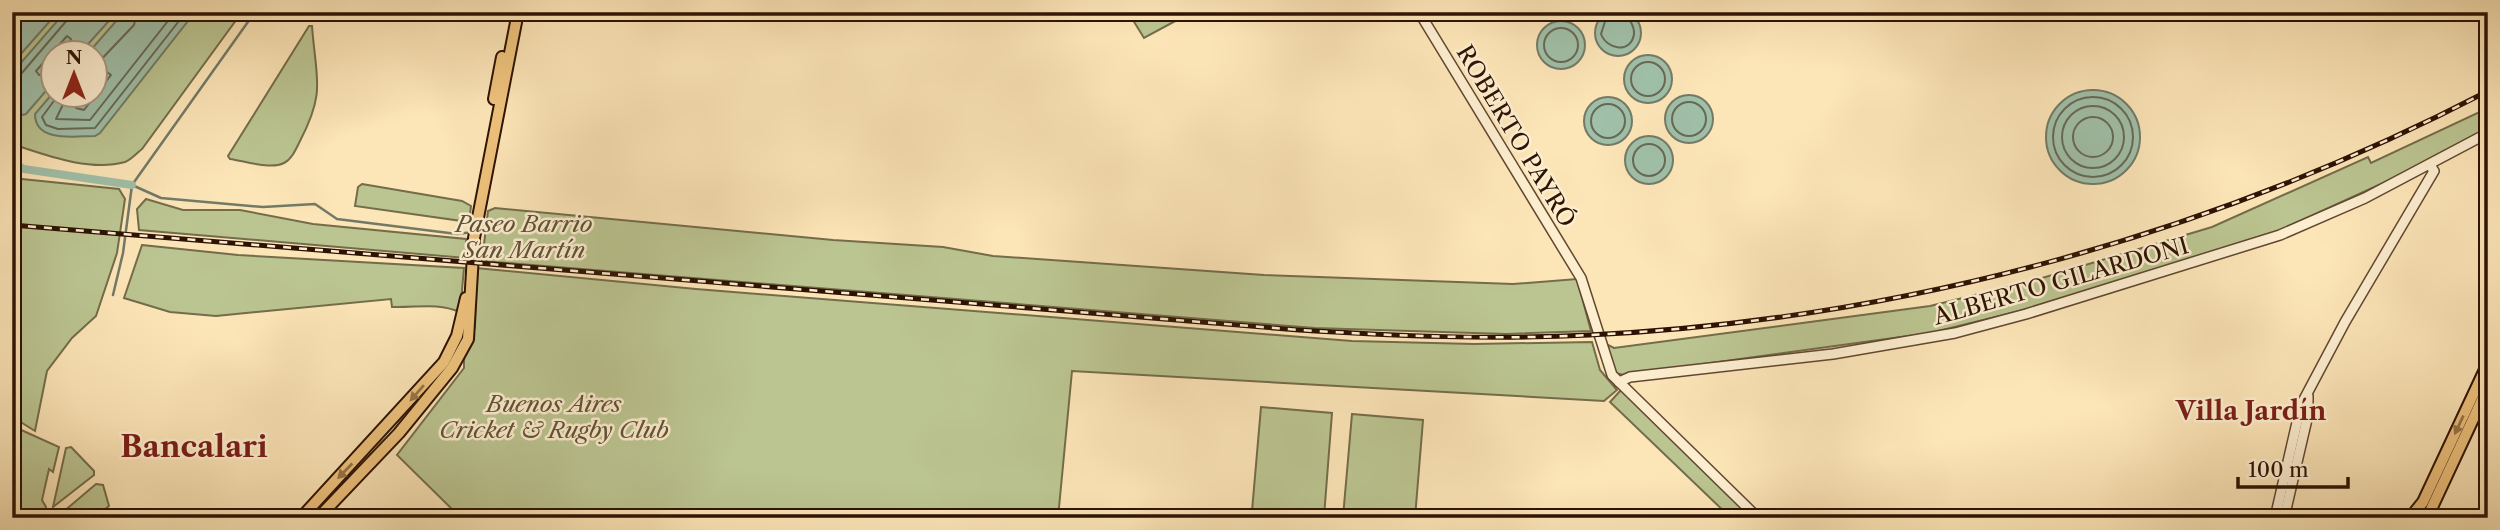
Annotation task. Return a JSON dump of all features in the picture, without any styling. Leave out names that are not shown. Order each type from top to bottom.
[{"type":"main road","points":[[477,219],[475,202],[511,12]]},
{"type":"main road","points":[[317,518],[399,433],[461,354],[471,326],[469,285],[477,219],[483,203],[518,12]]},
{"type":"main road","points":[[301,518],[389,425],[449,355],[469,285]]},
{"type":"main road","points":[[2410,518],[2423,502],[2488,363]]},
{"type":"main road","points":[[2427,518],[2488,387]]},
{"type":"street","name":"ROBERTO PAYRÓ","points":[[1419,12],[1581,278],[1606,363],[1619,382],[1758,518]]},
{"type":"street","name":"ALBERTO GILARDONI","points":[[1619,382],[1630,377],[1833,354],[1955,333],[2143,280],[2280,235],[2365,198],[2488,132]]},
{"type":"street","points":[[2275,518],[2301,405],[2434,171],[2430,165]]},
{"type":"street","points":[[2284,518],[2308,415],[2308,391]]},
{"type":"green space","points":[[12,12],[242,12],[142,149],[127,161],[97,165],[53,157],[12,144]]},
{"type":"green space","points":[[1128,12],[1192,12],[1144,38]]},
{"type":"green space","points":[[309,26],[312,26],[316,97],[308,124],[294,154],[284,163],[272,166],[230,159],[228,156]]},
{"type":"green space","points":[[2488,108],[2488,129],[2429,162],[2276,232],[2024,310],[1930,333],[1623,375],[1616,373],[1606,344],[1614,348],[1930,306],[2032,281],[2212,227],[2368,157],[2371,163]]},
{"type":"green space","points":[[12,178],[119,189],[125,199],[117,253],[96,316],[72,338],[47,371],[35,431],[19,421],[19,429],[59,447],[53,472],[49,469],[42,500],[46,507],[44,518],[30,518],[12,501]]},
{"type":"green space","points":[[362,184],[462,201],[471,206],[469,222],[355,206],[358,187]]},
{"type":"green space","points":[[146,199],[183,210],[240,210],[313,224],[466,239],[466,258],[139,230],[137,209]]},
{"type":"green space","name":"Paseo Barrio San Martín","points":[[495,208],[833,240],[943,247],[993,256],[1264,275],[1513,284],[1577,279],[1591,331],[1506,334],[1315,328],[482,261],[488,211]]},
{"type":"green space","points":[[142,245],[238,255],[464,268],[460,312],[435,306],[392,307],[391,299],[216,316],[170,312],[124,298]]},
{"type":"green space","name":"Buenos Aires Cricket & Rugby Club","points":[[476,268],[696,289],[1352,341],[1474,344],[1592,342],[1600,370],[1617,390],[1604,401],[1072,371],[1058,518],[461,518],[397,455],[464,368],[464,357],[475,327]]},
{"type":"green space","points":[[1621,390],[1755,518],[1731,518],[1610,402]]},
{"type":"green space","points":[[1261,407],[1332,413],[1324,517],[1252,511]]},
{"type":"green space","points":[[1352,414],[1423,420],[1415,518],[1343,517]]},
{"type":"green space","points":[[71,447],[94,471],[94,475],[53,507],[66,448]]},
{"type":"green space","points":[[96,484],[103,485],[109,506],[94,518],[56,518]]},
{"type":"water","points":[[1618,10],[1634,17],[1641,33],[1634,49],[1618,56],[1602,49],[1595,33],[1602,17]]},
{"type":"water","points":[[12,12],[58,12],[12,64]]},
{"type":"water","points":[[65,12],[117,12],[94,38],[42,38]]},
{"type":"water","points":[[124,12],[195,12],[100,133],[95,136],[67,137],[42,130],[35,114],[40,108],[108,108],[108,38],[101,38]]},
{"type":"water","points":[[1561,21],[1578,28],[1585,45],[1578,62],[1561,69],[1544,62],[1537,45],[1544,28]]},
{"type":"water","points":[[38,43],[38,100],[26,114],[18,116],[12,113],[12,73]]},
{"type":"water","points":[[1648,55],[1665,62],[1672,79],[1665,96],[1648,103],[1631,96],[1624,79],[1631,62]]},
{"type":"water","points":[[2093,90],[2111,94],[2126,104],[2136,119],[2140,137],[2136,155],[2126,170],[2111,180],[2093,184],[2075,180],[2060,170],[2050,155],[2046,137],[2050,119],[2060,104],[2075,94]]},
{"type":"water","points":[[1689,95],[1706,102],[1713,119],[1706,136],[1689,143],[1672,136],[1665,119],[1672,102]]},
{"type":"water","points":[[1608,97],[1625,104],[1632,121],[1625,138],[1608,145],[1591,138],[1584,121],[1591,104]]},
{"type":"water","points":[[1649,136],[1666,143],[1673,160],[1666,177],[1649,184],[1632,177],[1625,160],[1632,143]]},
{"type":"waterway","points":[[113,295],[123,253],[132,185],[255,12]]},
{"type":"waterway","points":[[12,163],[24,169],[132,185]]},
{"type":"waterway","points":[[132,185],[161,198],[263,207],[315,204],[337,219],[457,234],[473,232]]},
{"type":"railway","points":[[12,225],[1299,330],[1444,337],[1589,335],[1706,326],[1822,311],[1938,289],[2052,261],[2164,228],[2275,188],[2383,142],[2488,91]]},
{"type":"district","name":"Villa Jardín","points":[[2251,411]]},
{"type":"district","name":"Bancalari","points":[[194,447]]}]
